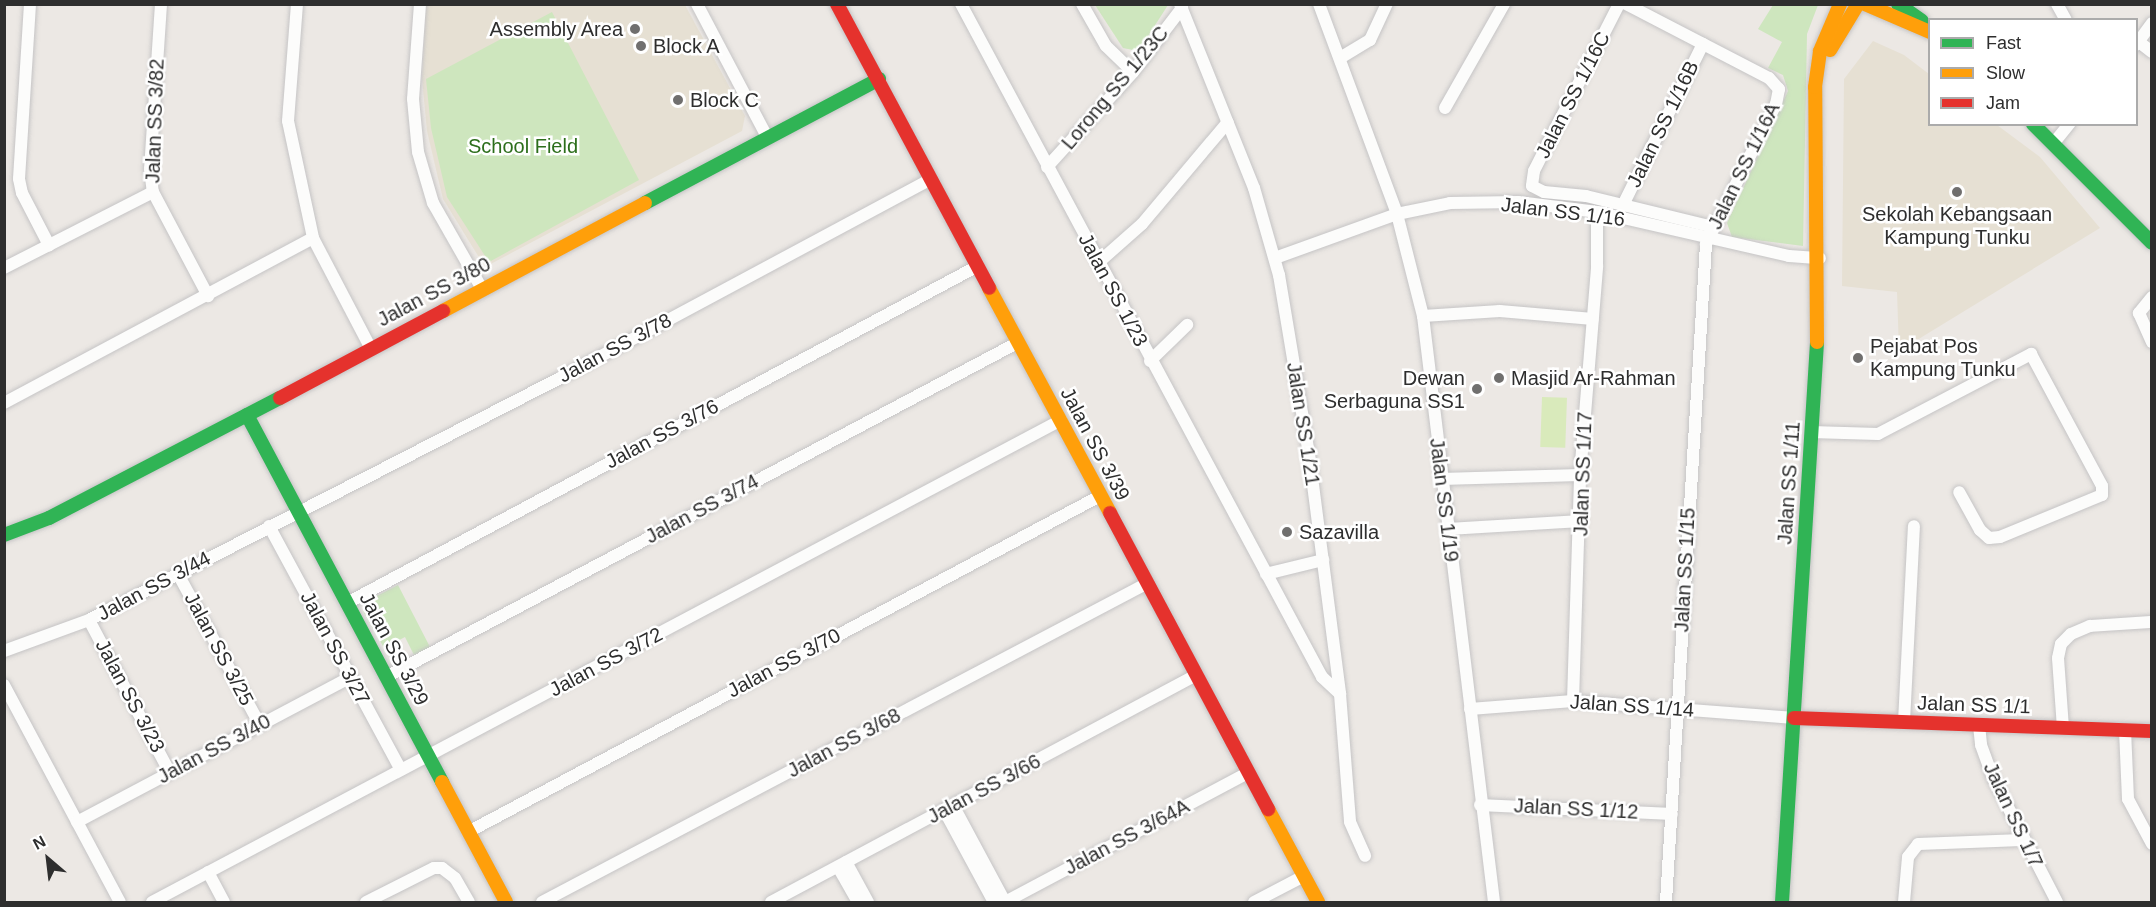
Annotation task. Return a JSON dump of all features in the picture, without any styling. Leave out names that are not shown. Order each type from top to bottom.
[{"type":"street","points":[[30,4],[19,179],[22,193],[49,245]]},
{"type":"street","name":"Jalan SS 3/82","points":[[161,4],[150,169],[153,192],[208,296]]},
{"type":"street","points":[[297,4],[288,121],[313,238],[371,348]]},
{"type":"street","points":[[420,4],[413,99],[418,152],[433,203],[482,289]]},
{"type":"street","points":[[697,4],[767,137]]},
{"type":"street","name":"Jalan SS 3/39","points":[[837,4],[879,79],[929,180],[1061,420],[1146,584],[1318,903]]},
{"type":"street","name":"Jalan SS 1/23","points":[[961,4],[1100,262],[1150,361],[1322,677],[1340,694]]},
{"type":"street","points":[[1082,4],[1106,46],[1133,72]]},
{"type":"street","name":"Jalan SS 1/19","points":[[1319,4],[1340,58],[1352,100],[1398,214],[1423,316],[1480,805],[1494,903]]},
{"type":"street","points":[[1340,58],[1370,40],[1388,4]]},
{"type":"street","points":[[1445,108],[1504,4]]},
{"type":"street","name":"Jalan SS 1/16C","points":[[1532,186],[1534,171],[1619,4]]},
{"type":"street","name":"Jalan SS 1/16A","points":[[1626,4],[1769,78],[1779,89],[1776,104],[1711,232]]},
{"type":"street","points":[[1831,4],[1833,34],[1857,21],[1892,9]]},
{"type":"street","name":"Jalan SS 1/11","points":[[1782,903],[1820,258],[1815,110],[1818,67],[1833,34],[1840,4]]},
{"type":"street","name":"Jalan SS 1/11","points":[[1833,34],[1858,4]]},
{"type":"street","points":[[1865,4],[1892,9],[1928,26]]},
{"type":"street","points":[[2057,4],[2066,18]]},
{"type":"street","name":"Lorong SS 1/23C","points":[[1047,167],[1133,72],[1181,6]]},
{"type":"street","name":"Jalan SS 1/21","points":[[1181,6],[1254,188],[1275,258],[1323,560],[1340,694],[1350,822],[1365,856]]},
{"type":"street","points":[[1892,9],[1928,31]]},
{"type":"street","points":[[2151,23],[2138,44],[2151,52]]},
{"type":"street","name":"Jalan SS 1/16B","points":[[1623,205],[1703,44]]},
{"type":"street","name":"Jalan SS 3/80","points":[[4,534],[49,518],[879,79]]},
{"type":"street","points":[[1100,262],[1164,200],[1227,122]]},
{"type":"street","points":[[2035,126],[2151,243]]},
{"type":"street","points":[[2053,144],[2067,126]]},
{"type":"street","name":"Jalan SS 3/78","points":[[298,511],[560,378],[929,180]]},
{"type":"street","name":"Jalan SS 1/16","points":[[1532,186],[1544,192],[1623,205],[1789,256],[1820,258]]},
{"type":"street","points":[[4,268],[153,192]]},
{"type":"street","name":"Jalan SS 1/16","points":[[1275,258],[1398,214],[1450,203],[1518,202],[1597,212],[1711,232]]},
{"type":"street","name":"Jalan SS 1/17","points":[[1574,701],[1581,521],[1580,475],[1593,318],[1597,212]]},
{"type":"street","name":"Jalan SS 1/15","points":[[1666,903],[1676,708],[1711,232]]},
{"type":"street","points":[[4,404],[313,238]]},
{"type":"street","name":"Jalan SS 3/76","points":[[347,603],[978,266]]},
{"type":"street","points":[[2151,297],[2139,313],[2151,342]]},
{"type":"street","points":[[1423,316],[1500,311],[1593,318]]},
{"type":"street","points":[[1150,361],[1187,325]]},
{"type":"street","name":"Jalan SS 3/74","points":[[387,677],[600,562],[1019,342]]},
{"type":"street","points":[[1811,432],[1878,434],[2031,354],[2102,486],[2102,495],[2000,537],[1989,538],[1980,530],[1959,492]]},
{"type":"street","name":"Jalan SS 3/29","points":[[247,415],[506,903]]},
{"type":"street","name":"Jalan SS 3/72","points":[[152,903],[1061,420]]},
{"type":"street","points":[[1441,479],[1580,475]]},
{"type":"street","name":"Jalan SS 3/70","points":[[468,832],[1100,496]]},
{"type":"street","name":"Jalan SS 3/44","points":[[4,651],[89,620],[298,511]]},
{"type":"street","points":[[1448,529],[1581,521]]},
{"type":"street","name":"Jalan SS 3/27","points":[[269,526],[401,770]]},
{"type":"street","points":[[1904,722],[1914,526]]},
{"type":"street","points":[[1266,574],[1323,560]]},
{"type":"street","name":"Jalan SS 3/25","points":[[178,574],[260,725]]},
{"type":"street","name":"Jalan SS 3/68","points":[[542,903],[1146,584]]},
{"type":"street","name":"Jalan SS 3/23","points":[[89,620],[170,773]]},
{"type":"street","points":[[2063,728],[2058,658],[2061,644],[2071,633],[2090,626],[2151,622]]},
{"type":"street","name":"Jalan SS 3/66","points":[[771,903],[1196,675]]},
{"type":"street","name":"Jalan SS 3/40","points":[[77,822],[351,677]]},
{"type":"street","points":[[4,685],[120,903]]},
{"type":"street","name":"Jalan SS 1/14","points":[[1470,709],[1574,701],[1794,718]]},
{"type":"street","name":"Jalan SS 1/1","points":[[1794,718],[2151,731]]},
{"type":"street","name":"Jalan SS 1/7","points":[[1979,725],[1981,745],[2022,840],[2057,903]]},
{"type":"street","points":[[2125,730],[2128,799],[2151,844]]},
{"type":"street","name":"Jalan SS 3/64A","points":[[1005,902],[1248,772]]},
{"type":"street","name":"Jalan SS 1/12","points":[[1480,805],[1672,814]]},
{"type":"street","points":[[949,807],[1005,902]]},
{"type":"street","points":[[949,807],[994,903]]},
{"type":"street","points":[[1904,903],[1908,857],[1918,844],[2022,840]]},
{"type":"street","points":[[842,865],[858,903]]},
{"type":"street","points":[[842,865],[868,903]]},
{"type":"street","points":[[366,903],[434,868],[442,868],[455,878],[469,903]]},
{"type":"street","points":[[208,873],[224,903]]},
{"type":"street","points":[[1254,903],[1304,876]]},
{"type":"shaded area","points":[[426,5],[685,5],[745,116],[742,131],[485,267],[443,199],[427,131],[422,79]]},
{"type":"shaded area","name":"Sekolah Kebangsaan Kampung Tunku","points":[[1873,41],[1904,55],[1928,73],[1928,126],[1998,126],[2040,157],[2100,228],[1899,351],[1897,292],[1842,286],[1844,79]]},
{"type":"green space","points":[[1095,5],[1168,5],[1143,44],[1133,50],[1123,48]]},
{"type":"green space","points":[[1773,5],[1818,5],[1807,34],[1803,246],[1732,237],[1727,223],[1788,91],[1783,75],[1768,68],[1782,42],[1758,29]]},
{"type":"green space","name":"School Field","points":[[552,12],[639,180],[489,262],[447,197],[431,128],[426,79]]},
{"type":"green space","points":[[1542,397],[1567,398],[1565,448],[1540,447]]},
{"type":"green space","points":[[398,585],[430,647],[414,655],[405,637],[384,648],[363,611],[365,602]]},
{"type":"traffic: fast","points":[[1898,4],[1922,21]]},
{"type":"traffic: fast","points":[[645,203],[879,79]]},
{"type":"traffic: fast","points":[[2035,126],[2152,243]]},
{"type":"traffic: fast","points":[[1782,902],[1817,342]]},
{"type":"traffic: fast","points":[[4,535],[49,518],[280,398]]},
{"type":"traffic: fast","points":[[247,415],[442,782]]},
{"type":"traffic: slow","points":[[1817,342],[1815,87],[1820,51],[1840,4]]},
{"type":"traffic: slow","points":[[1830,50],[1858,4]]},
{"type":"traffic: slow","points":[[1865,4],[1928,31]]},
{"type":"traffic: slow","points":[[443,311],[645,203]]},
{"type":"traffic: slow","points":[[989,288],[1110,513]]},
{"type":"traffic: slow","points":[[442,782],[506,902]]},
{"type":"traffic: slow","points":[[1268,809],[1318,902]]},
{"type":"traffic: jam","points":[[837,4],[989,288]]},
{"type":"traffic: jam","points":[[280,398],[443,311]]},
{"type":"traffic: jam","points":[[1110,513],[1268,809]]},
{"type":"traffic: jam","points":[[1794,718],[2152,731]]},
{"type":"place","name":"Assembly Area","points":[[635,29]]},
{"type":"place","name":"Block A","points":[[641,46]]},
{"type":"place","name":"Block C","points":[[678,100]]},
{"type":"place","name":"Sekolah Kebangsaan Kampung Tunku","points":[[1957,192]]},
{"type":"place","name":"Pejabat Pos Kampung Tunku","points":[[1858,358]]},
{"type":"place","name":"Masjid Ar-Rahman","points":[[1499,378]]},
{"type":"place","name":"Dewan Serbaguna SS1","points":[[1477,389]]},
{"type":"place","name":"Sazavilla","points":[[1287,532]]}]
